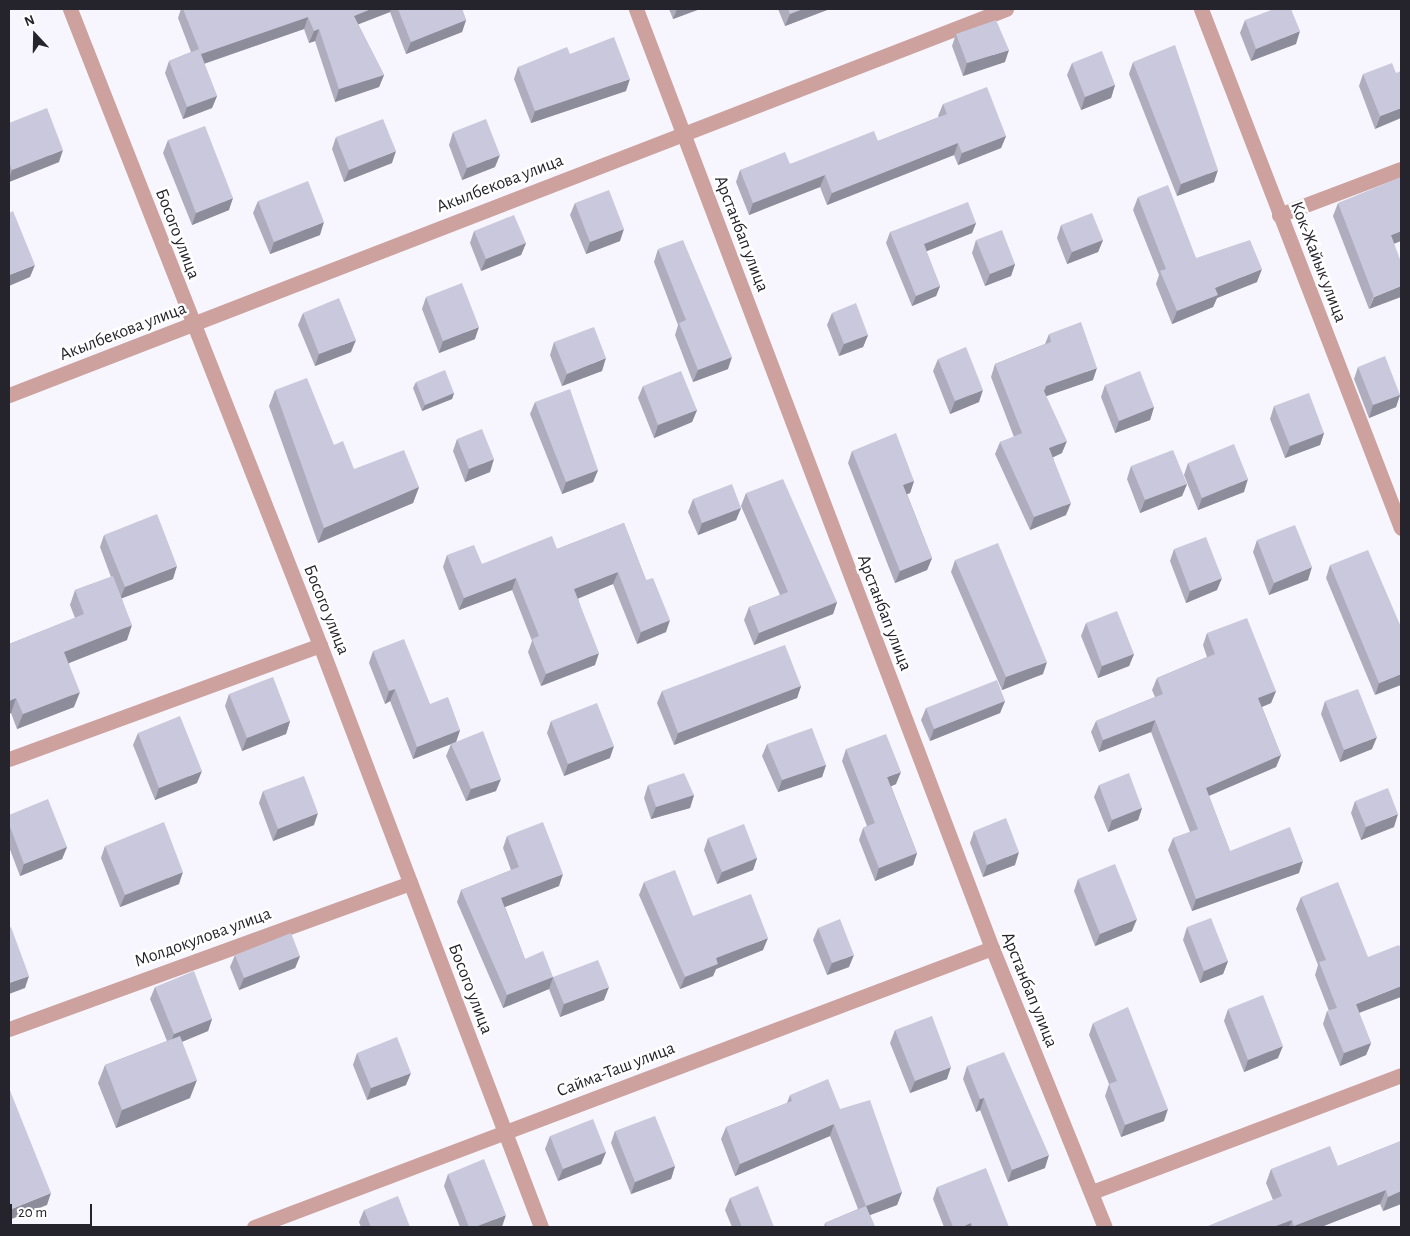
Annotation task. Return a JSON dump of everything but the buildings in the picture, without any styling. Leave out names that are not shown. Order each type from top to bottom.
[{"type":"street","name":"Босого улица","points":[[70,9],[192,326],[320,645],[541,1227]]},
{"type":"street","name":"Арстанбап улица","points":[[636,9],[992,948],[1105,1227]]},
{"type":"street","name":"Акылбекова улица","points":[[9,395],[192,326],[682,133],[1006,9]]},
{"type":"street","name":"Кок-Жайык улица","points":[[1201,9],[1401,528]]},
{"type":"street","points":[[1279,215],[1401,169]]},
{"type":"street","points":[[9,759],[320,645]]},
{"type":"street","name":"Молдокулова улица","points":[[9,1029],[410,883]]},
{"type":"street","name":"Сайма-Таш улица","points":[[254,1227],[992,948]]},
{"type":"street","points":[[1092,1192],[1401,1075]]}]
